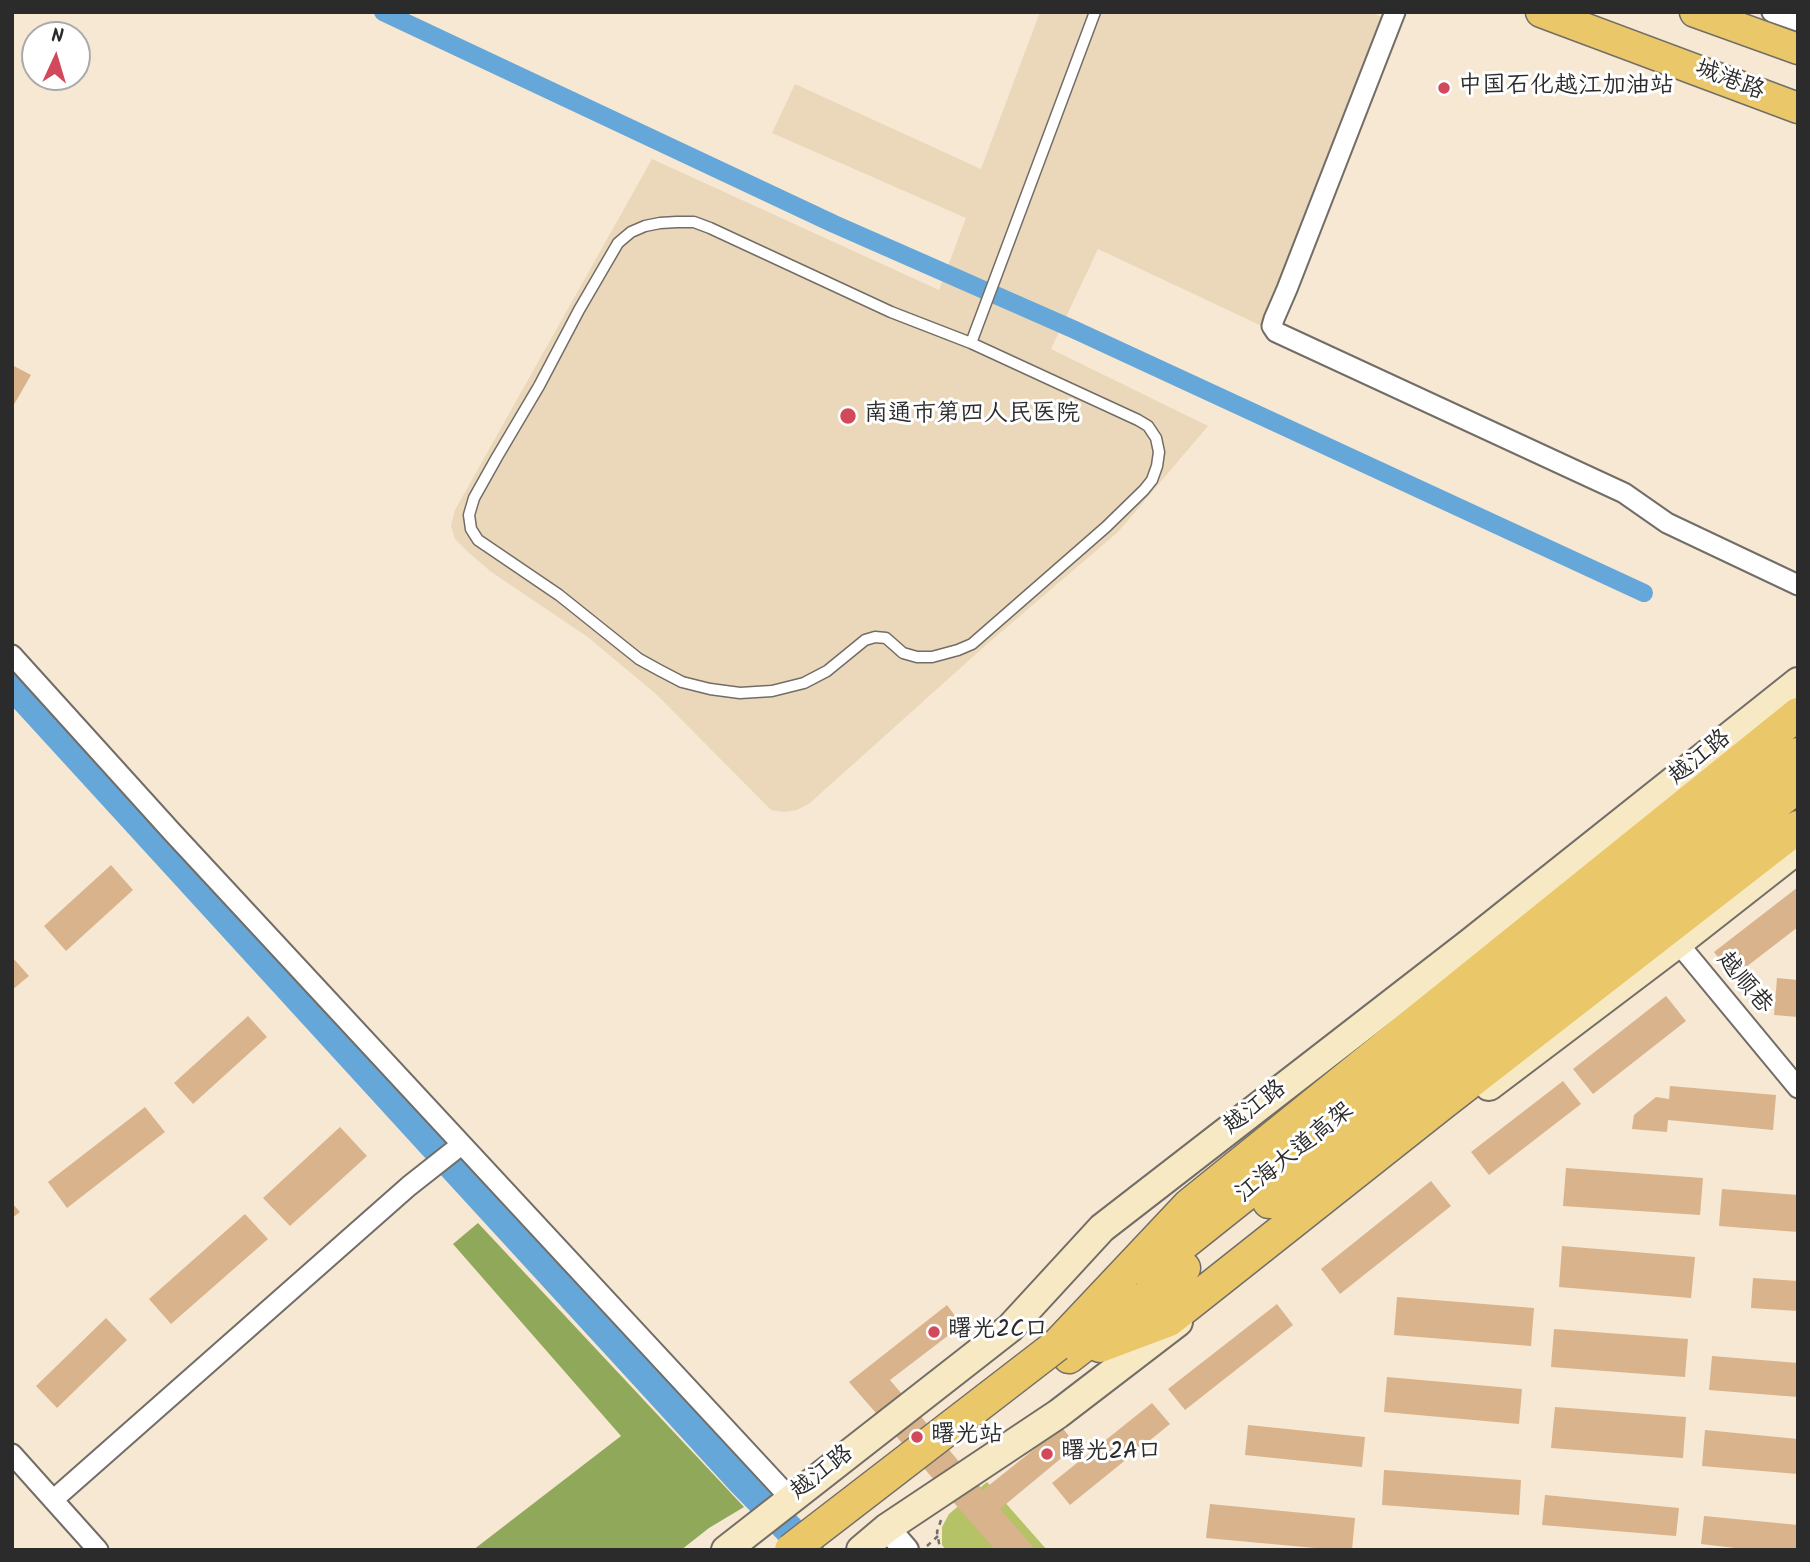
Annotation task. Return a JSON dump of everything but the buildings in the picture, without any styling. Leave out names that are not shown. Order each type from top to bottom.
[{"type":"highway","points":[[1063,1351],[1189,1205],[1798,714]]},
{"type":"highway","name":"江海大道高架","points":[[826,1550],[1063,1351],[1798,754]]},
{"type":"highway","name":"江海大道高架","points":[[791,1550],[1063,1351],[1481,1038],[1798,786]]},
{"type":"highway","points":[[1063,1351],[1169,1320],[1798,827]]},
{"type":"main road","name":"城港路","points":[[1541,12],[1798,108]]},
{"type":"main road","points":[[1695,12],[1798,49]]},
{"type":"main road","name":"越江路","points":[[726,1550],[1010,1328],[1102,1228],[1470,943],[1798,682]]},
{"type":"main road","points":[[861,1550],[887,1528],[1058,1413],[1798,849]]},
{"type":"street","points":[[1395,12],[1274,319],[1272,326],[1276,332],[1624,493],[1667,523],[1798,585]]},
{"type":"street","points":[[1772,12],[1798,21]]},
{"type":"street","points":[[12,655],[182,844],[791,1499]]},
{"type":"street","name":"越顺巷","points":[[1678,943],[1798,1088]]},
{"type":"street","points":[[53,1500],[461,1144]]},
{"type":"street","points":[[12,1454],[98,1550]]},
{"type":"street","points":[[887,1528],[906,1550]]},
{"type":"lane","points":[[971,343],[1095,12]]},
{"type":"lane","points":[[694,222],[891,312],[971,343],[1138,419],[1148,426],[1156,438],[1159,452],[1152,480],[1144,490],[1019,604],[972,644],[958,650],[917,657],[903,653],[886,638],[875,637],[865,640],[827,671],[804,683],[772,691],[740,693],[682,682],[639,659],[559,595],[478,540],[471,528],[469,514],[474,498],[539,386],[608,258],[618,243],[631,232],[645,226],[694,222]]},
{"type":"path","points":[[943,1550],[939,1544],[938,1525],[945,1514]]},
{"type":"path","points":[[922,1550],[938,1536]]},
{"type":"shaded area","name":"南通市第四人民医院","points":[[1040,12],[1369,12],[1385,18],[1266,328],[1098,249],[1051,349],[1208,426],[1118,532],[986,645],[810,803],[797,810],[771,810],[657,695],[589,638],[490,571],[467,551],[455,539],[451,526],[455,510],[652,159],[939,290],[966,218],[772,133],[795,84],[981,169]]},
{"type":"green space","points":[[478,1223],[744,1507],[709,1528],[681,1550],[473,1550],[621,1436],[453,1244]]},
{"type":"green space","points":[[987,1482],[1047,1550],[946,1550],[942,1545],[942,1527],[949,1514]]},
{"type":"waterway","points":[[383,12],[834,224],[1075,330],[1644,593]]},
{"type":"waterway","points":[[12,684],[742,1481],[809,1550]]},
{"type":"place","name":"中国石化越江加油站","points":[[1444,88]]},
{"type":"place","name":"南通市第四人民医院","points":[[848,416]]},
{"type":"place","name":"曙光2C口","points":[[934,1332]]},
{"type":"place","name":"曙光站","points":[[917,1437]]},
{"type":"place","name":"曙光2A口","points":[[1047,1454]]}]
